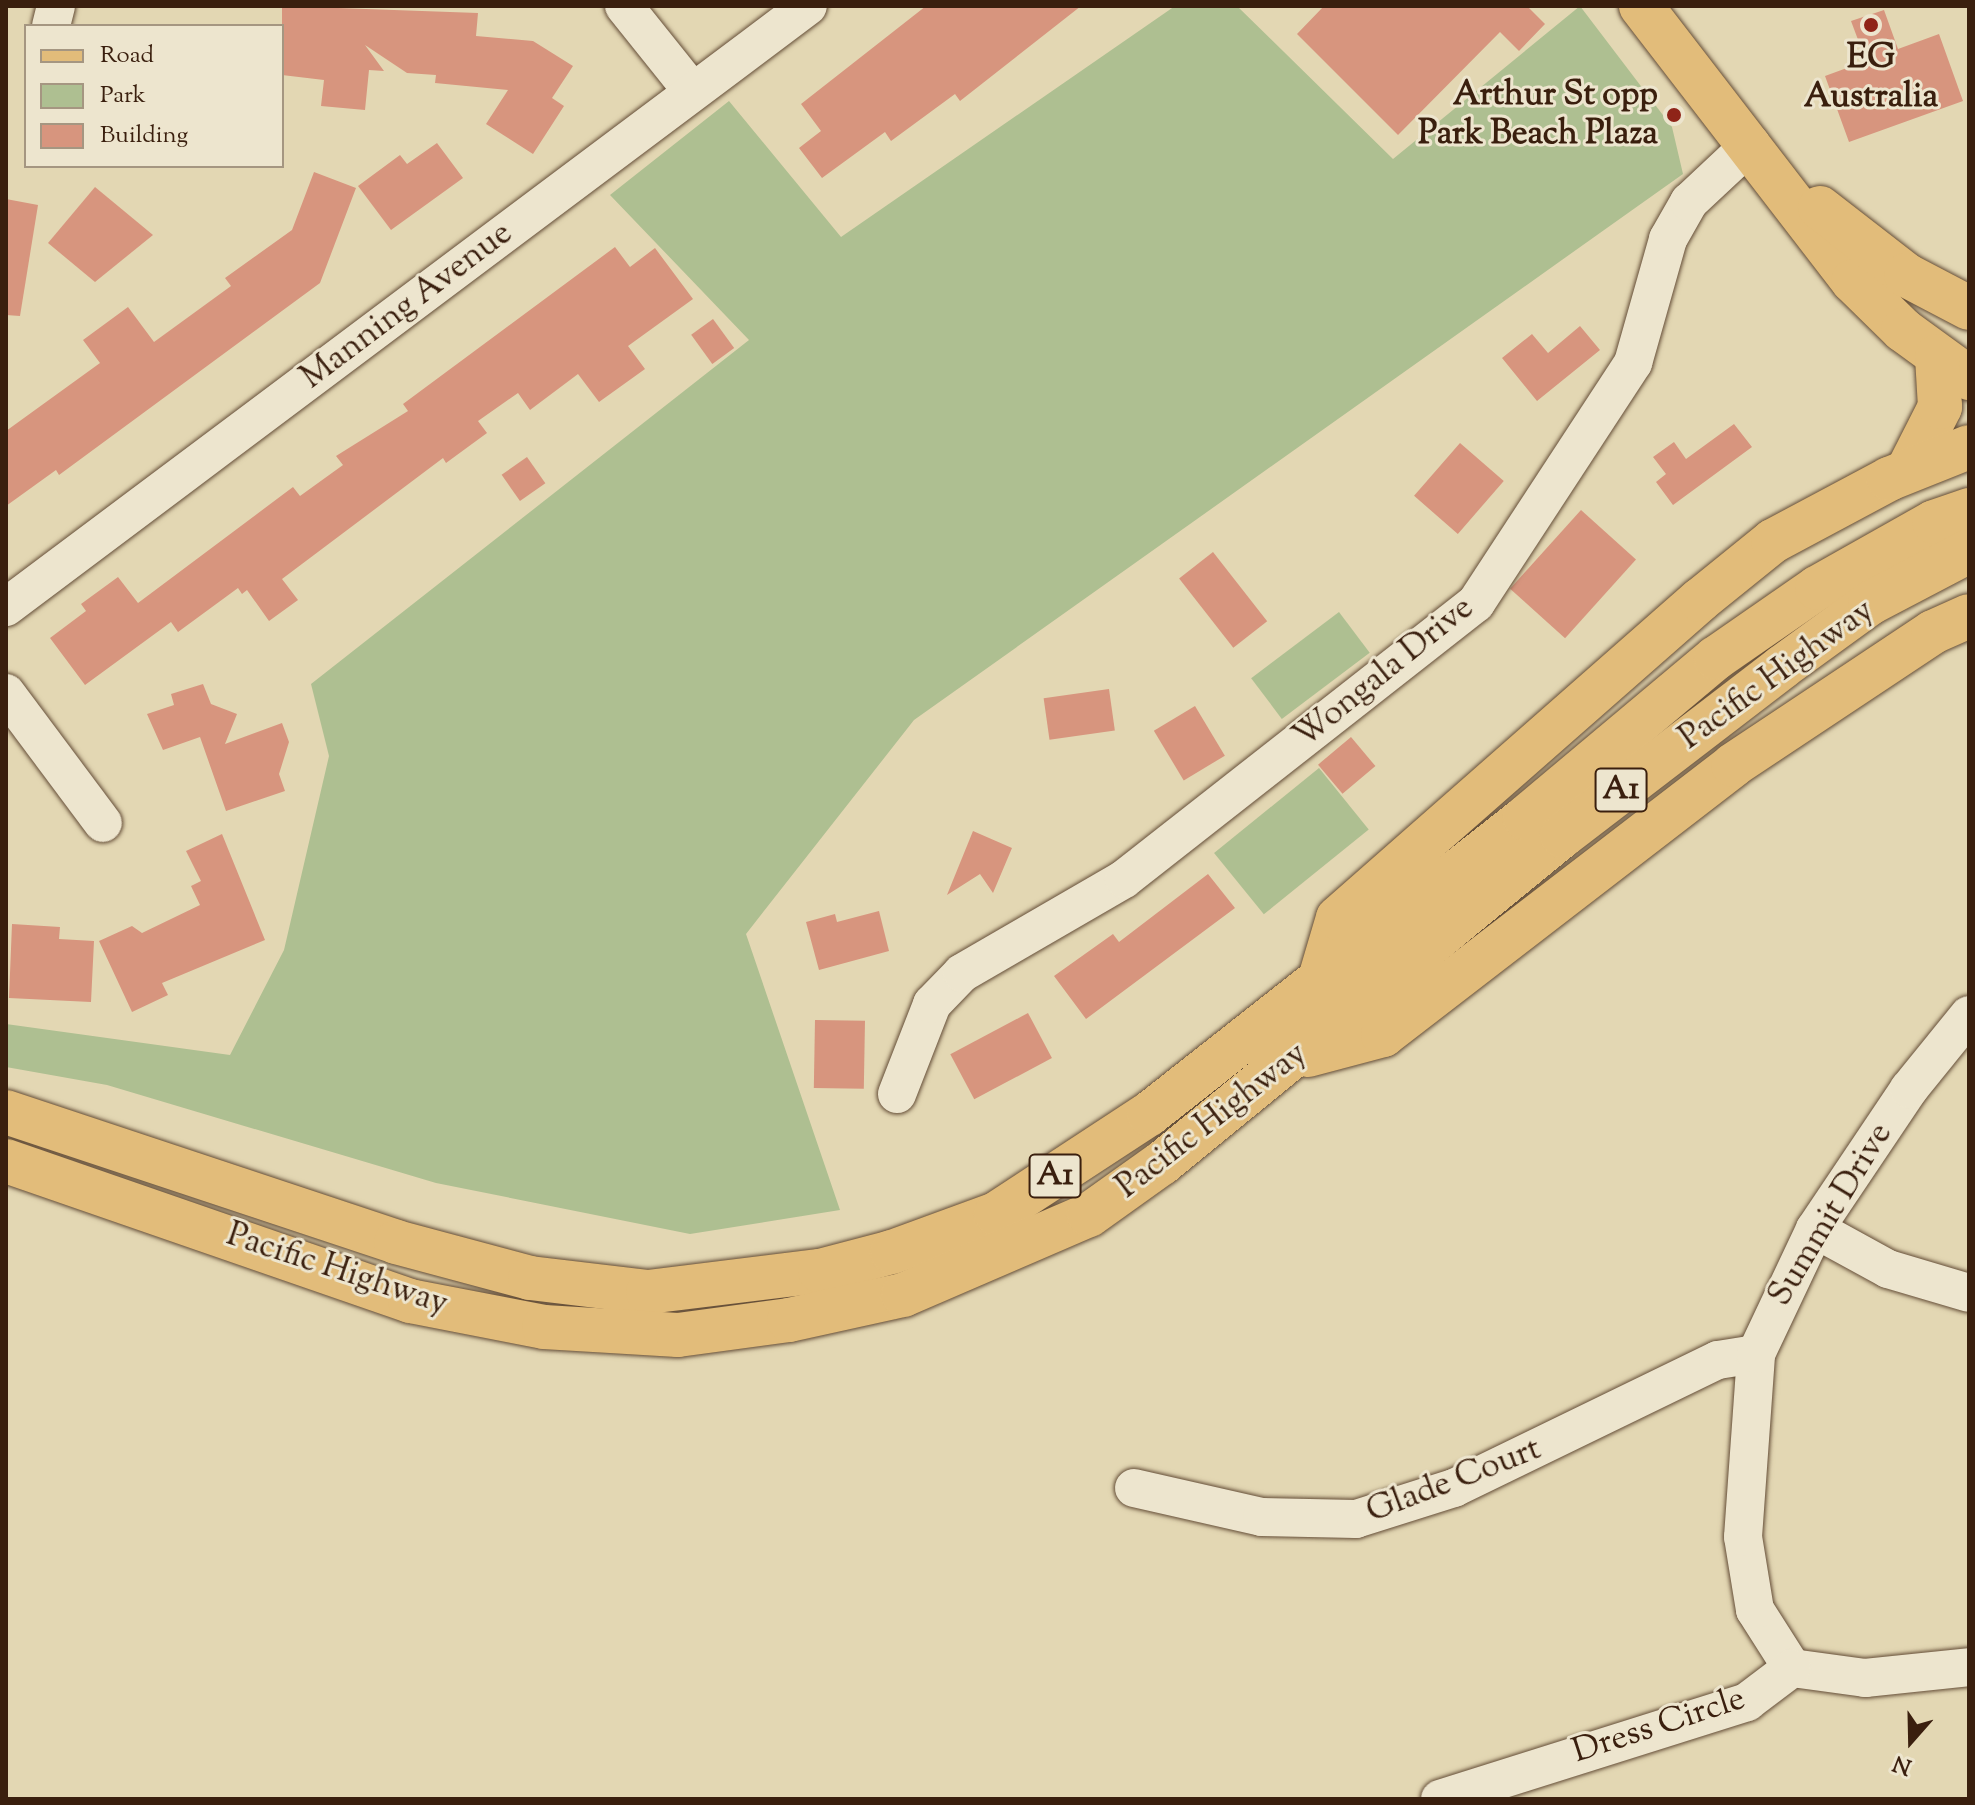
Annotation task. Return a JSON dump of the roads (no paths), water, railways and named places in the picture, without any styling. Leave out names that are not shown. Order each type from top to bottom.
[{"type":"main road","points":[[1641,6],[1751,144],[1853,281],[1953,367],[1940,407],[1908,470]]},
{"type":"main road","points":[[1751,144],[1872,251],[1969,308]]},
{"type":"main road","points":[[1322,972],[1338,918],[1612,672],[1773,541],[1908,470],[1969,447]]},
{"type":"main road","name":"Pacific Highway","points":[[6,1112],[396,1242],[530,1278],[648,1292],[742,1283],[863,1260],[996,1214],[1149,1114],[1322,972],[1525,818],[1716,658],[1817,588],[1952,516]]},
{"type":"main road","name":"Pacific Highway","points":[[6,1161],[410,1301],[544,1327],[678,1335],[789,1320],[903,1295],[1008,1255],[1089,1215],[1294,1058],[1562,836],[1782,667],[1870,603],[1969,551]]},
{"type":"main road","points":[[1294,1058],[1383,1035],[1733,765],[1933,632],[1969,616]]},
{"type":"street","points":[[624,6],[692,91]]},
{"type":"street","name":"Manning Avenue","points":[[6,607],[808,6]]},
{"type":"street","name":"Wongala Drive","points":[[897,1094],[932,1004],[962,973],[1124,879],[1476,603],[1633,363],[1668,239],[1689,202],[1751,144]]},
{"type":"street","points":[[6,693],[103,823]]},
{"type":"street","name":"Summit Drive","points":[[1792,1668],[1755,1610],[1743,1537],[1756,1354],[1815,1229],[1909,1089],[1969,1015]]},
{"type":"street","points":[[1815,1229],[1888,1269],[1969,1293]]},
{"type":"street","name":"Glade Court","points":[[1134,1488],[1262,1517],[1356,1519],[1468,1482],[1718,1360],[1756,1354]]},
{"type":"street","points":[[1792,1668],[1865,1678],[1969,1667]]},
{"type":"street","name":"Dress Circle","points":[[1440,1799],[1747,1702],[1792,1668]]},
{"type":"place","name":"EG Australia","points":[[1871,25]]},
{"type":"place","name":"Arthur St opp Park Beach Plaza","points":[[1674,115]]}]
